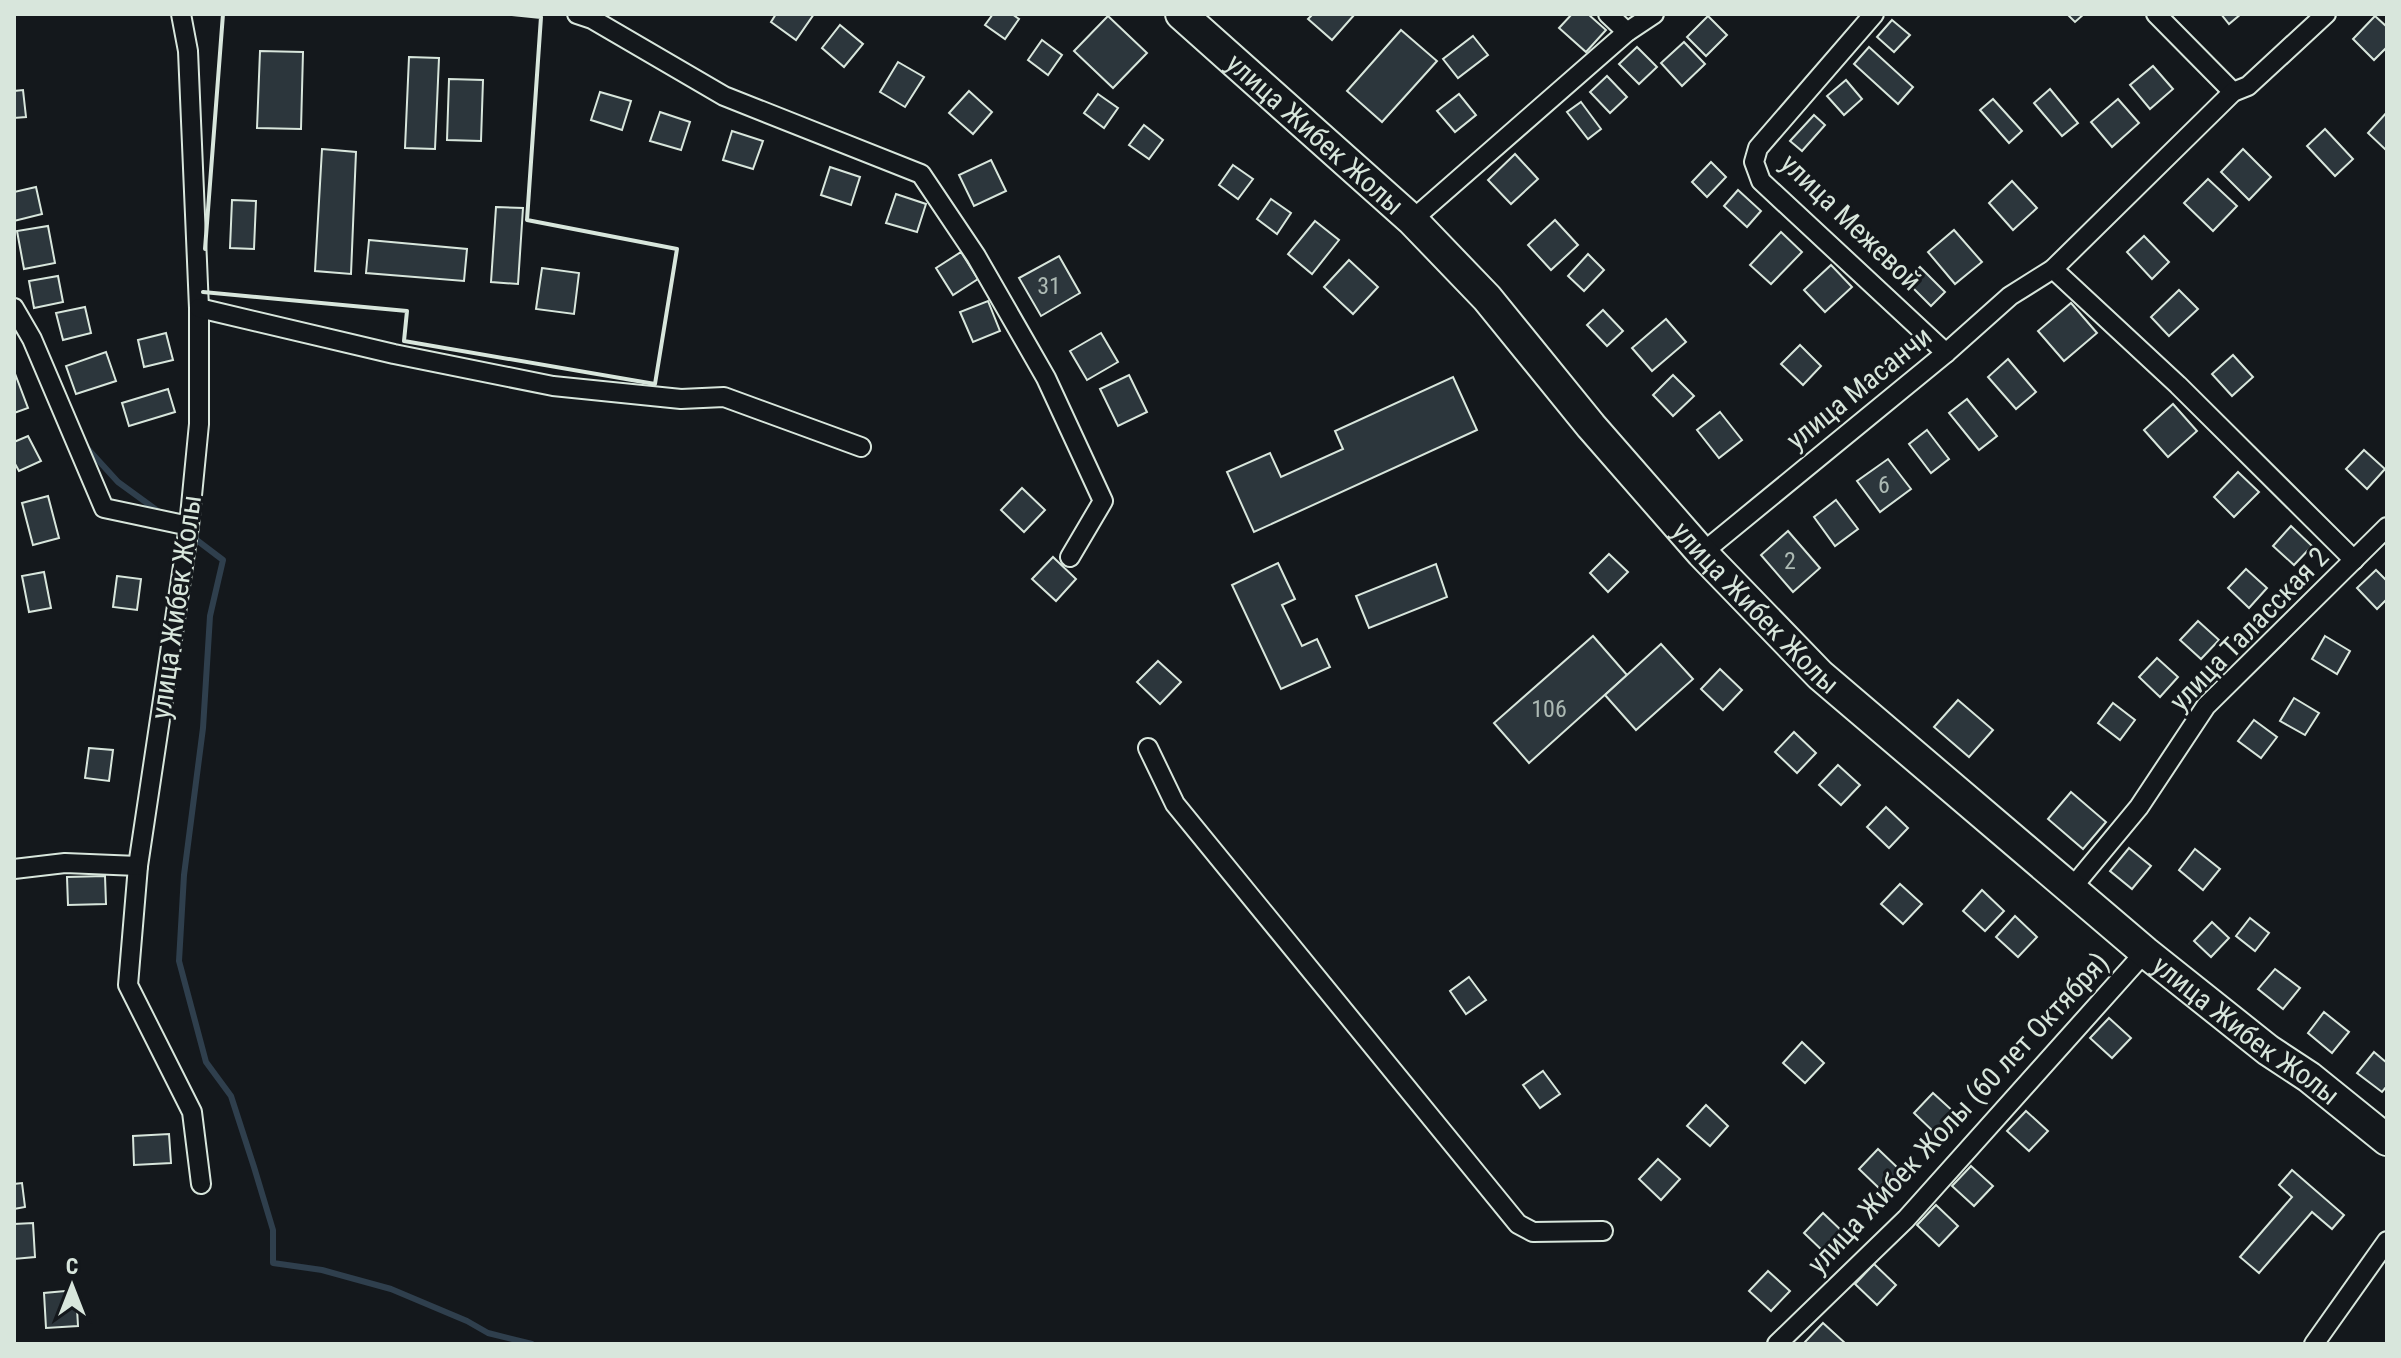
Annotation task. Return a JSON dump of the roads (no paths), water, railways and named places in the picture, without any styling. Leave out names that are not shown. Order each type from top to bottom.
[{"type":"main road","name":"улица Жибек Жолы","points":[[1181,14],[1412,220],[1487,298],[1591,426],[1702,553],[1820,675],[2145,952],[2387,1140]]},
{"type":"street","name":"улица Жибек Жолы","points":[[181,14],[188,51],[199,308],[199,424],[189,526],[138,866],[128,985],[192,1112],[201,1184]]},
{"type":"street","points":[[1608,14],[1627,32]]},
{"type":"street","points":[[1412,220],[1627,32],[1654,14]]},
{"type":"street","name":"улица Межевой","points":[[1874,14],[1758,148],[1754,162],[1761,181],[1946,353]]},
{"type":"street","points":[[2156,14],[2233,92]]},
{"type":"street","name":"улица Масанчи","points":[[1702,553],[1946,353],[2010,296],[2053,269],[2233,92],[2248,86],[2326,14]]},
{"type":"street","points":[[586,16],[724,96],[921,174],[976,256],[1046,378],[1103,501],[1070,557]]},
{"type":"street","points":[[2053,269],[2178,385],[2354,560]]},
{"type":"street","points":[[14,308],[32,339],[104,508],[189,526]]},
{"type":"street","points":[[199,308],[394,354],[553,386],[681,399],[724,397],[861,447]]},
{"type":"street","name":"улица Таласская 2","points":[[2071,889],[2139,807],[2206,706],[2387,527]]},
{"type":"street","points":[[1148,748],[1175,804],[1518,1224],[1533,1232],[1603,1231]]},
{"type":"street","points":[[14,869],[65,863],[138,866]]},
{"type":"street","name":"улица Жибек Жолы (60 лет Октября)","points":[[1777,1344],[1906,1219],[2145,952]]},
{"type":"street","points":[[2314,1344],[2387,1241]]},
{"type":"waterway","points":[[87,448],[118,482],[162,514]]},
{"type":"waterway","points":[[190,535],[223,560],[210,616],[203,728],[184,875],[179,961],[206,1062],[231,1096],[254,1167],[273,1230],[273,1263],[322,1270],[391,1289],[488,1333],[532,1344]]}]
